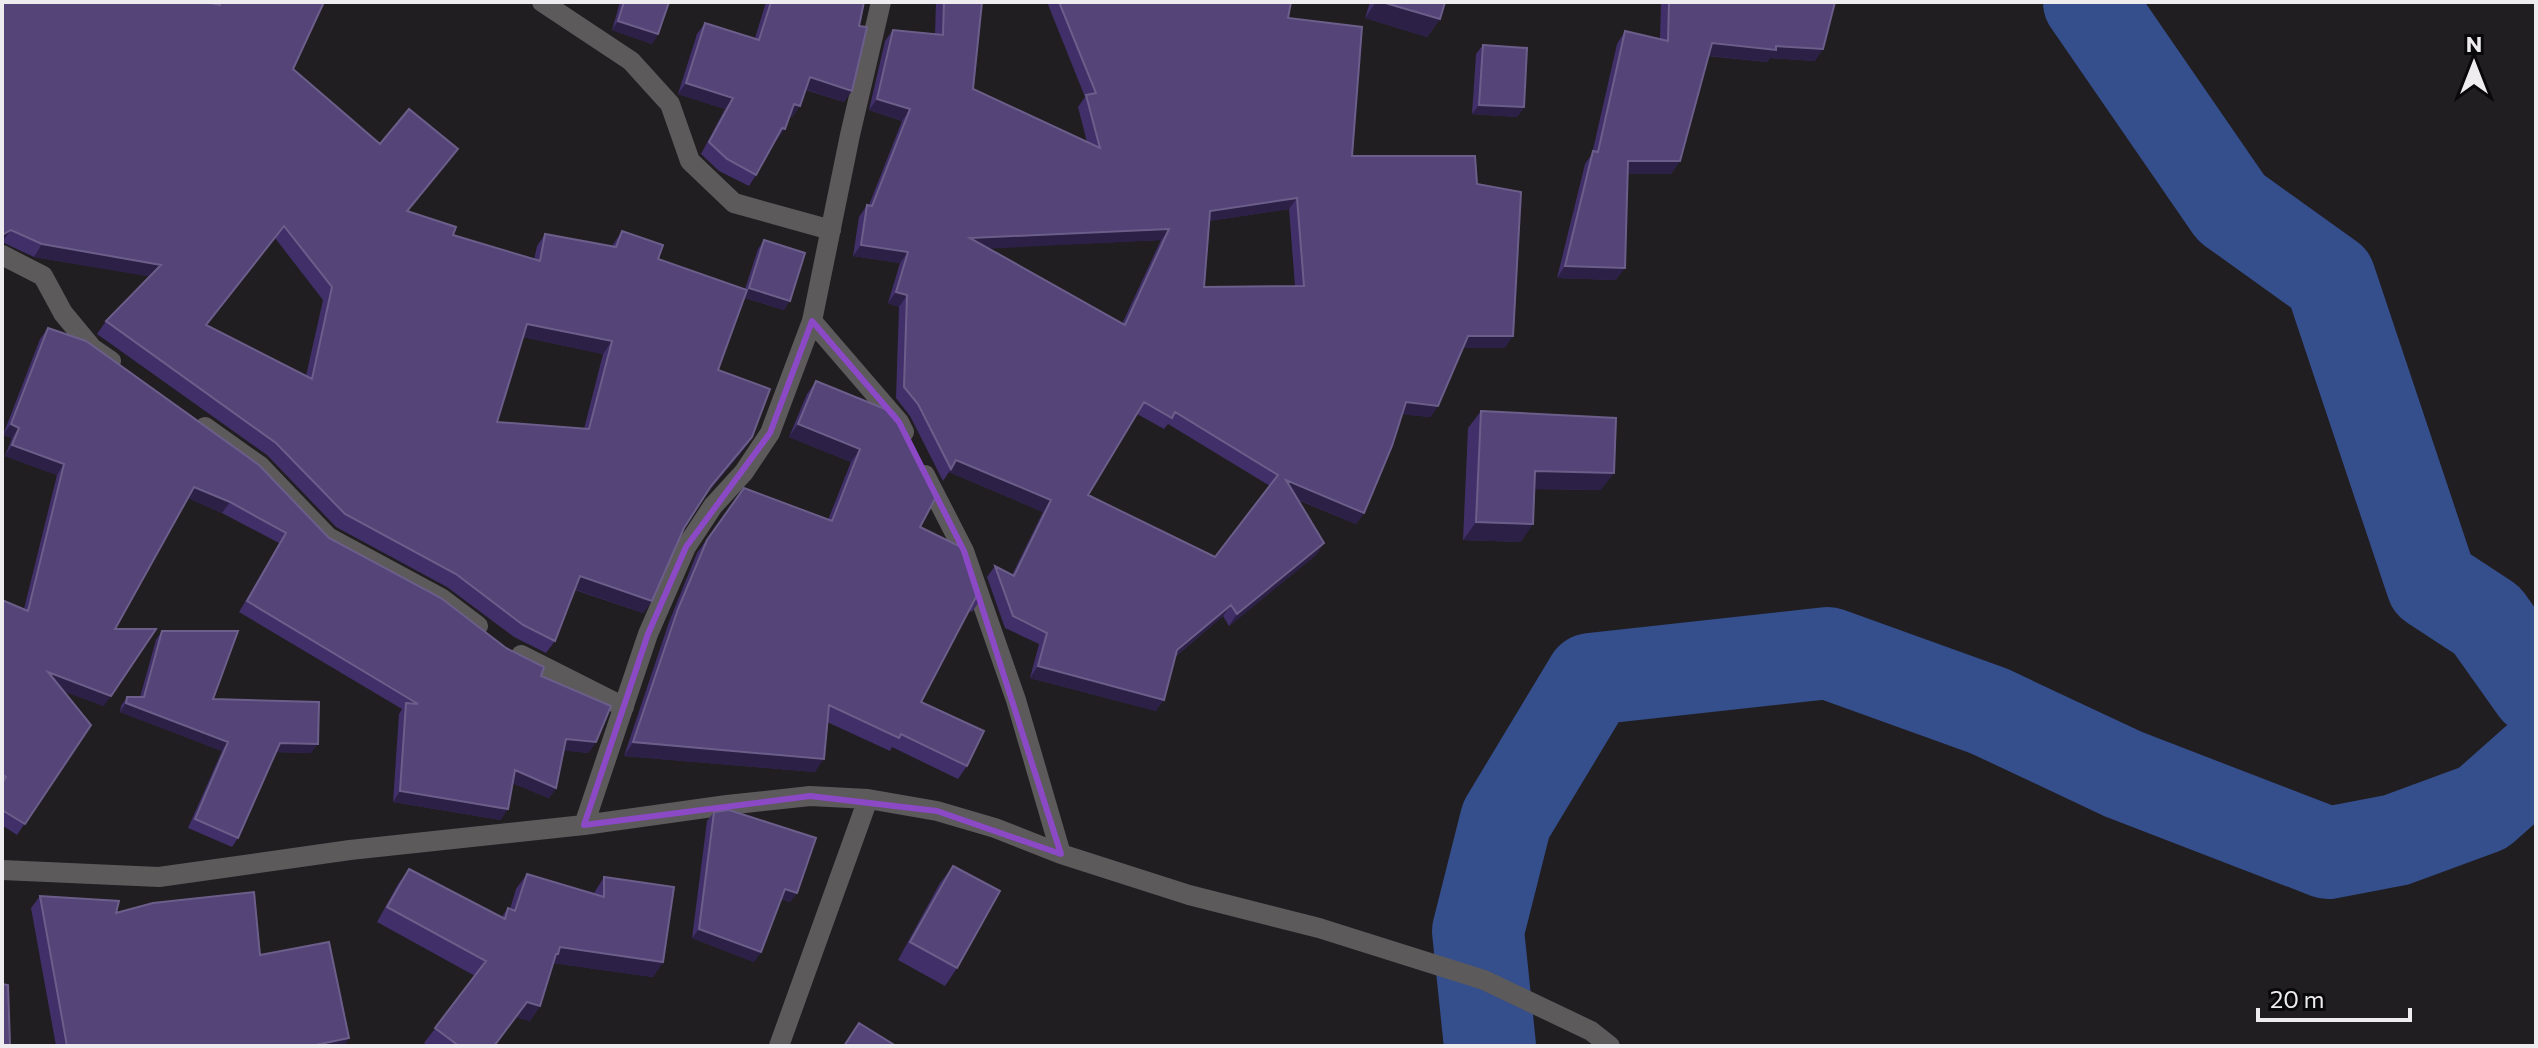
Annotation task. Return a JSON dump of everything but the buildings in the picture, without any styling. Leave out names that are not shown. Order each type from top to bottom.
[{"type":"street","points":[[542,2],[631,61],[670,104],[690,161],[734,203],[831,230]]},
{"type":"street","points":[[584,825],[648,634],[686,547],[713,506],[744,472],[770,433],[812,321],[881,2]]},
{"type":"street","points":[[2,255],[43,276],[63,313],[92,348],[131,375]]},
{"type":"street","points":[[812,321],[899,422],[964,551],[1016,700],[1061,854]]},
{"type":"street","points":[[183,411],[260,466],[328,537],[441,598],[501,644],[624,707]]},
{"type":"street","points":[[2,870],[159,877],[350,850],[584,825],[727,805],[810,796],[868,799],[937,811],[995,828],[1061,854],[1189,895],[1319,928],[1484,980],[1591,1031],[1610,1046]]},
{"type":"street","points":[[779,1046],[868,799]]},
{"type":"highlighted area","points":[[812,321],[899,422],[964,551],[1061,854],[937,811],[810,796],[584,825],[648,634],[686,547],[770,433]]},
{"type":"waterway","points":[[2089,2],[2231,208],[2330,279],[2432,584],[2487,620],[2536,689]]},
{"type":"waterway","points":[[2487,620],[2536,622]]},
{"type":"waterway","points":[[1490,1046],[1478,931],[1506,820],[1591,679],[1828,653],[1989,711],[2123,774],[2328,853],[2396,840],[2483,808],[2536,761]]}]
